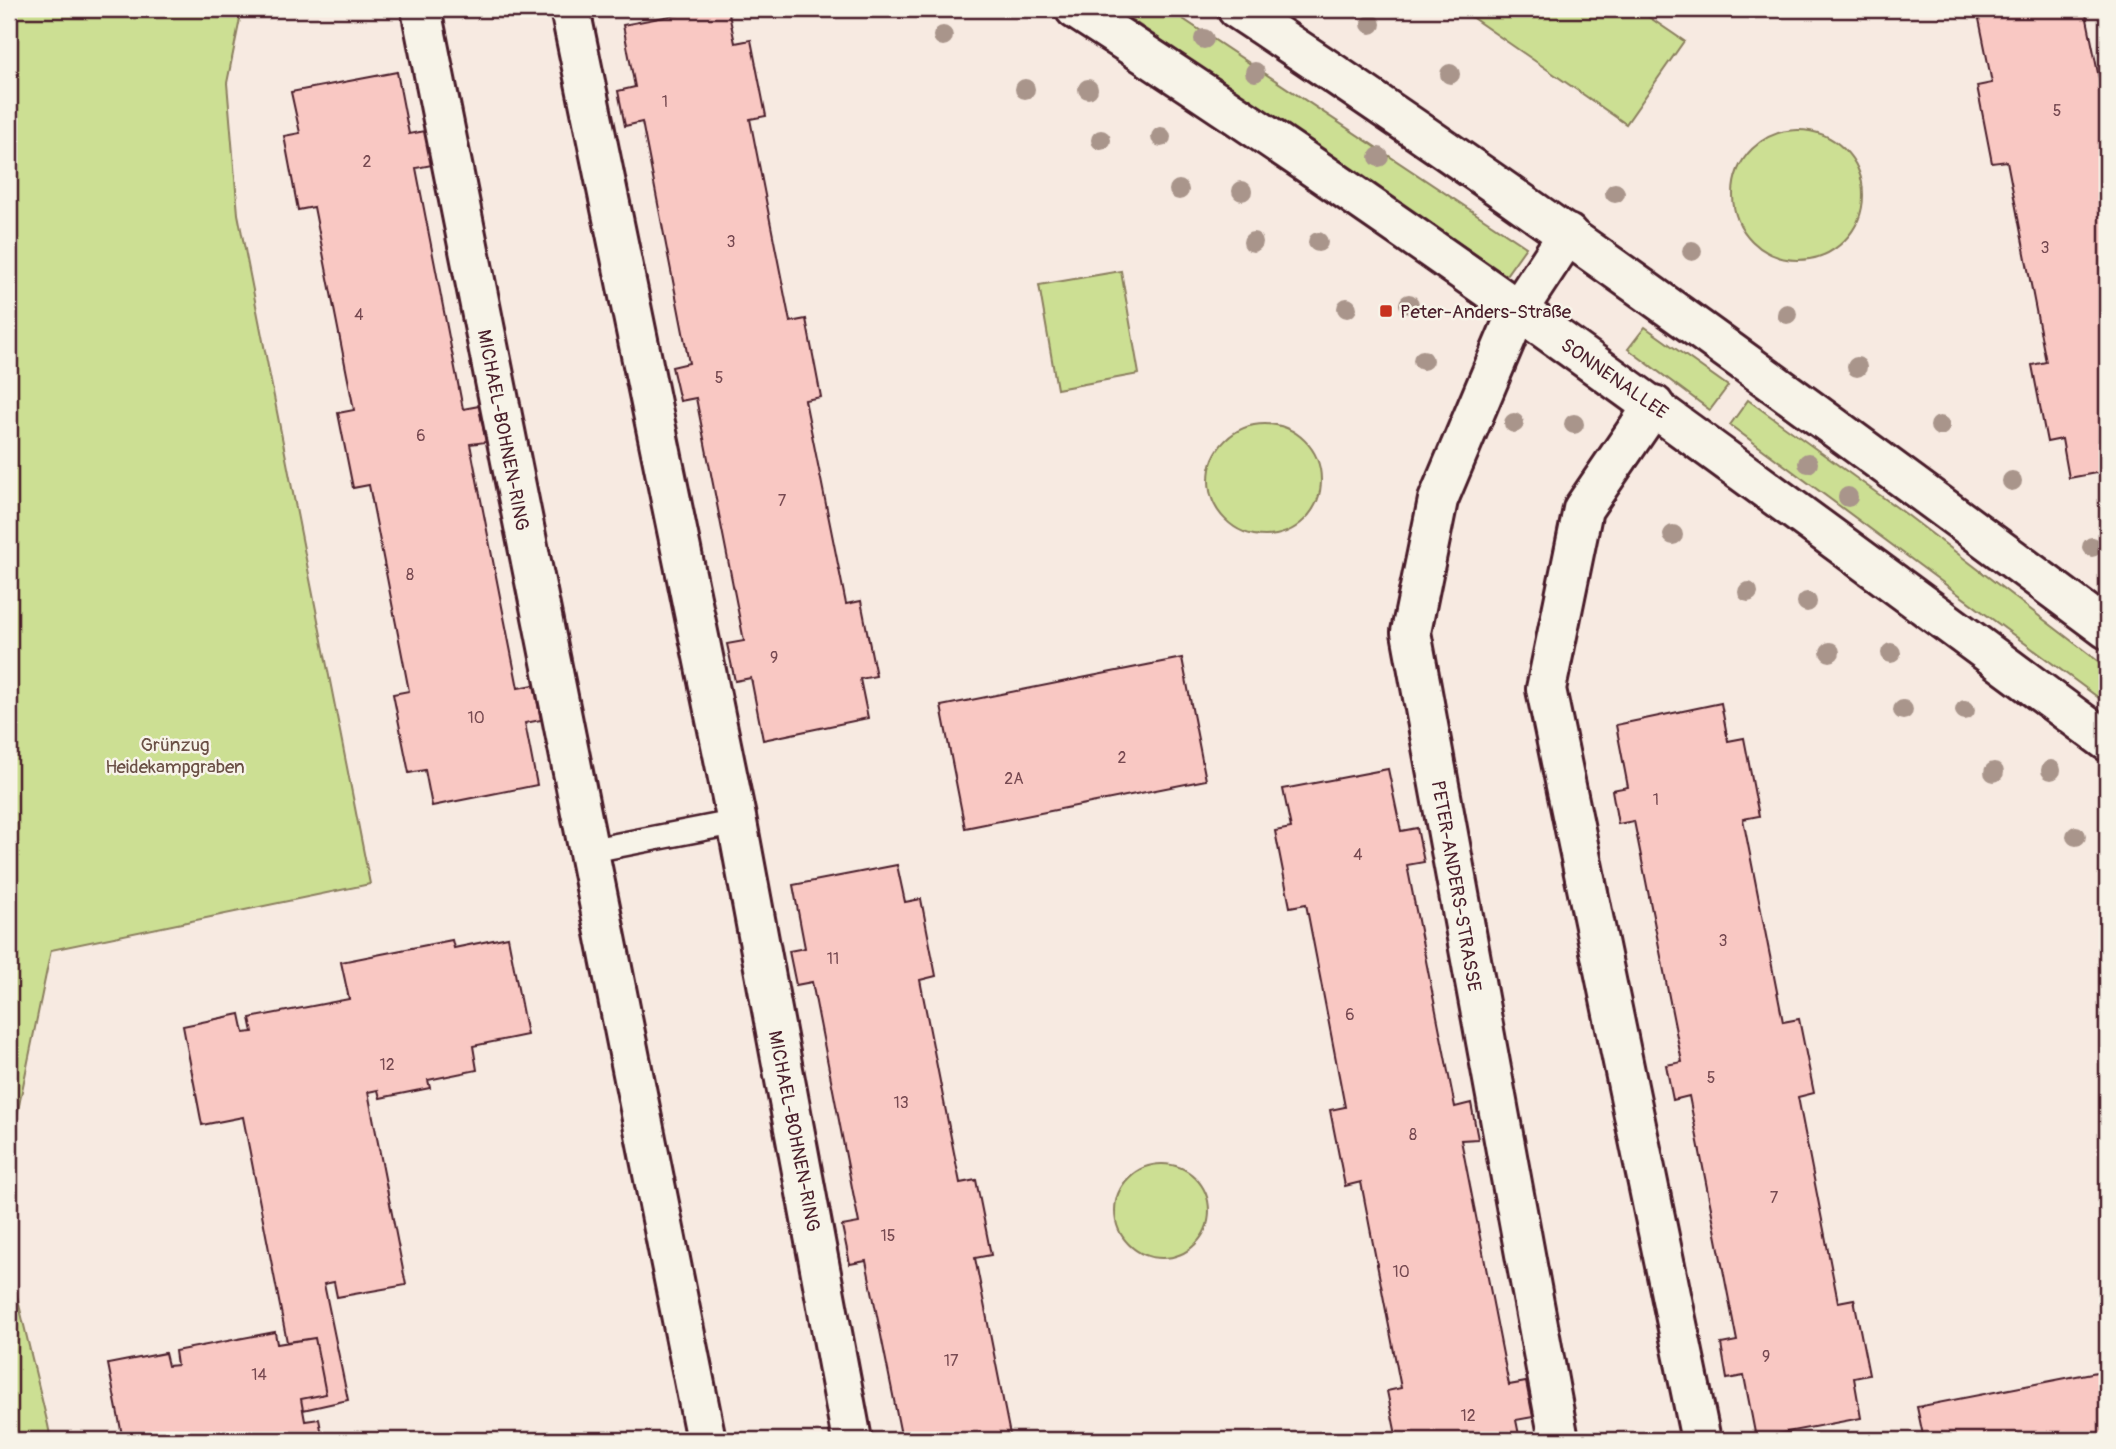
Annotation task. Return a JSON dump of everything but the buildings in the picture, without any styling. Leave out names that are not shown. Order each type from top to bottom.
[{"type":"street","name":"MICHAEL-BOHNEN-RING","points":[[421,9],[706,1440]]},
{"type":"street","name":"MICHAEL-BOHNEN-RING","points":[[570,9],[737,822],[852,1440]]},
{"type":"street","name":"SONNENALLEE","points":[[1075,9],[1415,236],[1654,405],[2107,741]]},
{"type":"street","points":[[1237,9],[1568,234],[1800,400],[2107,629]]},
{"type":"street","name":"PETER-ANDERS-STRASSE","points":[[1559,1440],[1410,632],[1438,500],[1518,310],[1568,234]]},
{"type":"street","points":[[1654,405],[1583,509],[1546,690],[1701,1440]]},
{"type":"lane","points":[[588,851],[737,822]]},
{"type":"green space","name":"Grünzug Heidekampgraben","points":[[9,9],[242,9],[227,83],[238,214],[370,884],[51,950],[9,1154]]},
{"type":"green space","points":[[1116,9],[1168,9],[1526,247],[1506,275]]},
{"type":"green space","points":[[1471,9],[1637,9],[1684,41],[1626,124],[1467,14]]},
{"type":"green space","points":[[1798,130],[1823,135],[1844,149],[1858,170],[1863,195],[1858,220],[1844,241],[1823,255],[1798,260],[1773,255],[1752,241],[1738,220],[1733,195],[1738,170],[1752,149],[1773,135]]},
{"type":"green space","points":[[1121,271],[1139,374],[1057,389],[1039,285]]},
{"type":"green space","points":[[1645,327],[1728,386],[1710,410],[1628,349]]},
{"type":"green space","points":[[1748,400],[1906,514],[2107,668],[2107,704],[1730,425]]},
{"type":"green space","points":[[1265,424],[1286,428],[1304,441],[1317,459],[1321,480],[1317,501],[1304,519],[1286,532],[1265,536],[1244,532],[1226,519],[1213,501],[1209,480],[1213,459],[1226,441],[1244,428]]},
{"type":"green space","points":[[1162,1164],[1180,1168],[1195,1178],[1205,1193],[1209,1211],[1205,1229],[1195,1244],[1180,1254],[1162,1258],[1144,1254],[1129,1244],[1119,1229],[1115,1211],[1119,1193],[1129,1178],[1144,1168]]},
{"type":"green space","points":[[9,1263],[48,1425],[51,1440],[9,1440]]},
{"type":"place","name":"Peter-Anders-Straße","points":[[1386,311]]}]
